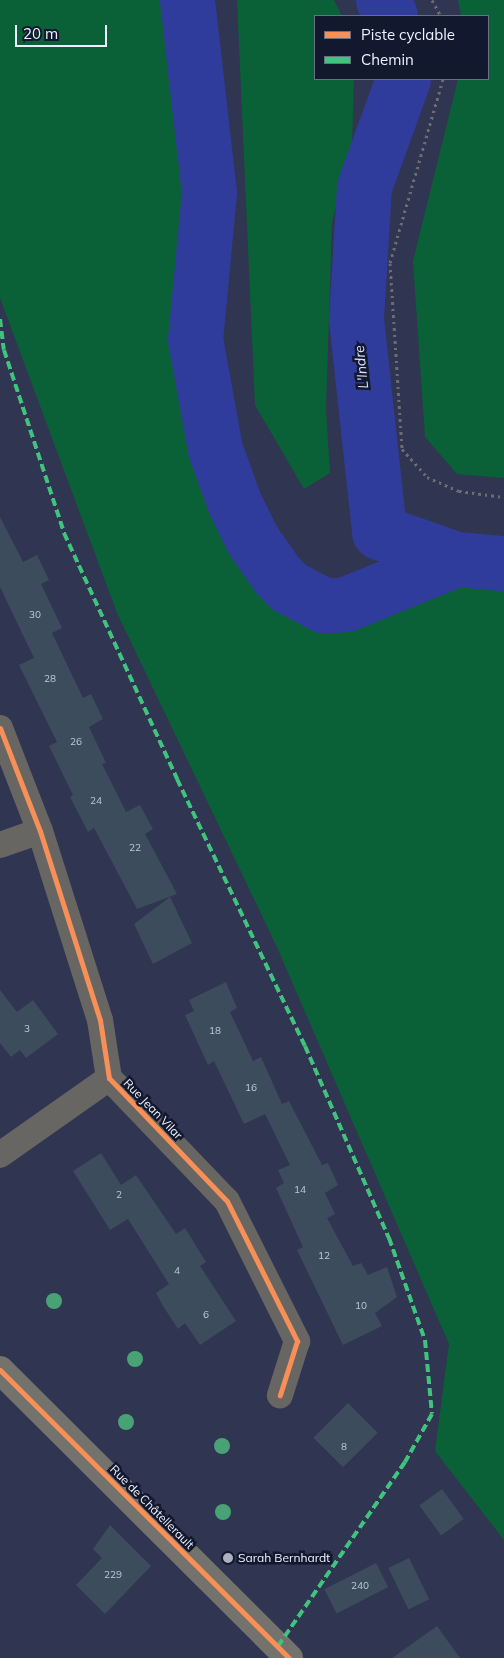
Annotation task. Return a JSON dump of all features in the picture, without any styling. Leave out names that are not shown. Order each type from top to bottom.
[{"type":"main road","name":"Rue de Châtellerault","points":[[0,1370],[290,1658]]},
{"type":"street","name":"Rue Jean Vilar","points":[[0,728],[40,831],[100,1020],[109,1078],[227,1201],[297,1342],[280,1395]]},
{"type":"street","points":[[0,845],[40,831]]},
{"type":"street","name":"Rue Jean Vilar","points":[[0,1155],[109,1078]]},
{"type":"path","points":[[432,0],[440,15]]},
{"type":"path","points":[[443,80],[390,263],[402,449],[427,478],[459,491],[504,497]]},
{"type":"green space","points":[[0,0],[171,0],[177,115],[190,232],[185,390],[207,473],[229,537],[291,615],[334,620],[418,590],[471,575],[504,585],[504,1540],[435,1451],[449,1344],[276,945],[117,613],[0,298]]},
{"type":"green space","points":[[237,0],[334,0],[342,15],[314,15],[314,80],[354,80],[352,146],[332,222],[326,410],[330,473],[304,489],[255,405]]},
{"type":"green space","points":[[458,0],[504,0],[504,478],[457,474],[425,437],[413,261],[458,80],[489,80],[489,15],[461,15]]},
{"type":"building","points":[[0,517],[23,562],[37,555],[49,580],[41,584],[62,628],[52,633],[83,698],[91,694],[103,719],[89,727],[106,763],[102,764],[126,812],[140,805],[153,829],[145,834],[177,894],[137,909],[94,828],[88,832],[70,797],[73,795],[49,746],[57,742],[19,665],[34,658],[0,587]]},
{"type":"building","points":[[170,897],[192,943],[153,964],[134,924]]},
{"type":"building","points":[[226,982],[237,1008],[230,1012],[253,1061],[261,1057],[282,1104],[289,1101],[322,1165],[328,1163],[338,1185],[325,1193],[335,1214],[327,1218],[353,1266],[361,1263],[368,1275],[387,1267],[397,1297],[375,1313],[382,1326],[343,1345],[297,1250],[303,1247],[276,1188],[284,1183],[278,1170],[290,1165],[265,1114],[244,1124],[214,1061],[208,1065],[185,1015],[194,1011],[189,1000]]},
{"type":"building","points":[[0,990],[17,1012],[33,1000],[58,1034],[26,1058],[20,1050],[11,1057],[0,1043]]},
{"type":"building","points":[[101,1153],[121,1185],[136,1175],[176,1234],[185,1228],[206,1262],[200,1266],[236,1321],[200,1345],[185,1323],[178,1329],[163,1306],[156,1293],[169,1284],[128,1219],[110,1230],[73,1171]]},
{"type":"building","points":[[348,1403],[378,1433],[343,1467],[313,1438]]},
{"type":"building","points":[[442,1489],[464,1519],[441,1535],[419,1505]]},
{"type":"building","points":[[110,1525],[151,1566],[105,1614],[76,1585],[102,1558],[93,1549]]},
{"type":"building","points":[[409,1558],[429,1599],[408,1609],[388,1568]]},
{"type":"building","points":[[376,1563],[388,1587],[337,1613],[324,1589]]},
{"type":"building","points":[[437,1626],[460,1658],[392,1658]]},
{"type":"waterway","points":[[187,0],[209,192],[195,339],[215,449],[234,502],[252,539],[277,575],[289,587],[325,606],[346,604],[456,559]]},
{"type":"waterway","name":"L'Indre","points":[[383,0],[390,15]]},
{"type":"waterway","name":"L'Indre","points":[[403,80],[364,187],[356,319],[379,532],[456,559],[504,563]]},
{"type":"marked path","points":[[0,319],[4,350],[64,533],[177,779],[305,1046],[389,1238],[425,1340],[432,1414],[405,1462],[278,1646]]},
{"type":"cycle path","points":[[0,728],[40,831],[100,1020],[109,1078],[227,1201],[297,1341],[280,1395]]},
{"type":"cycle path","points":[[0,1370],[289,1658]]},
{"type":"place","name":"Sarah Bernhardt","points":[[228,1558]]}]
